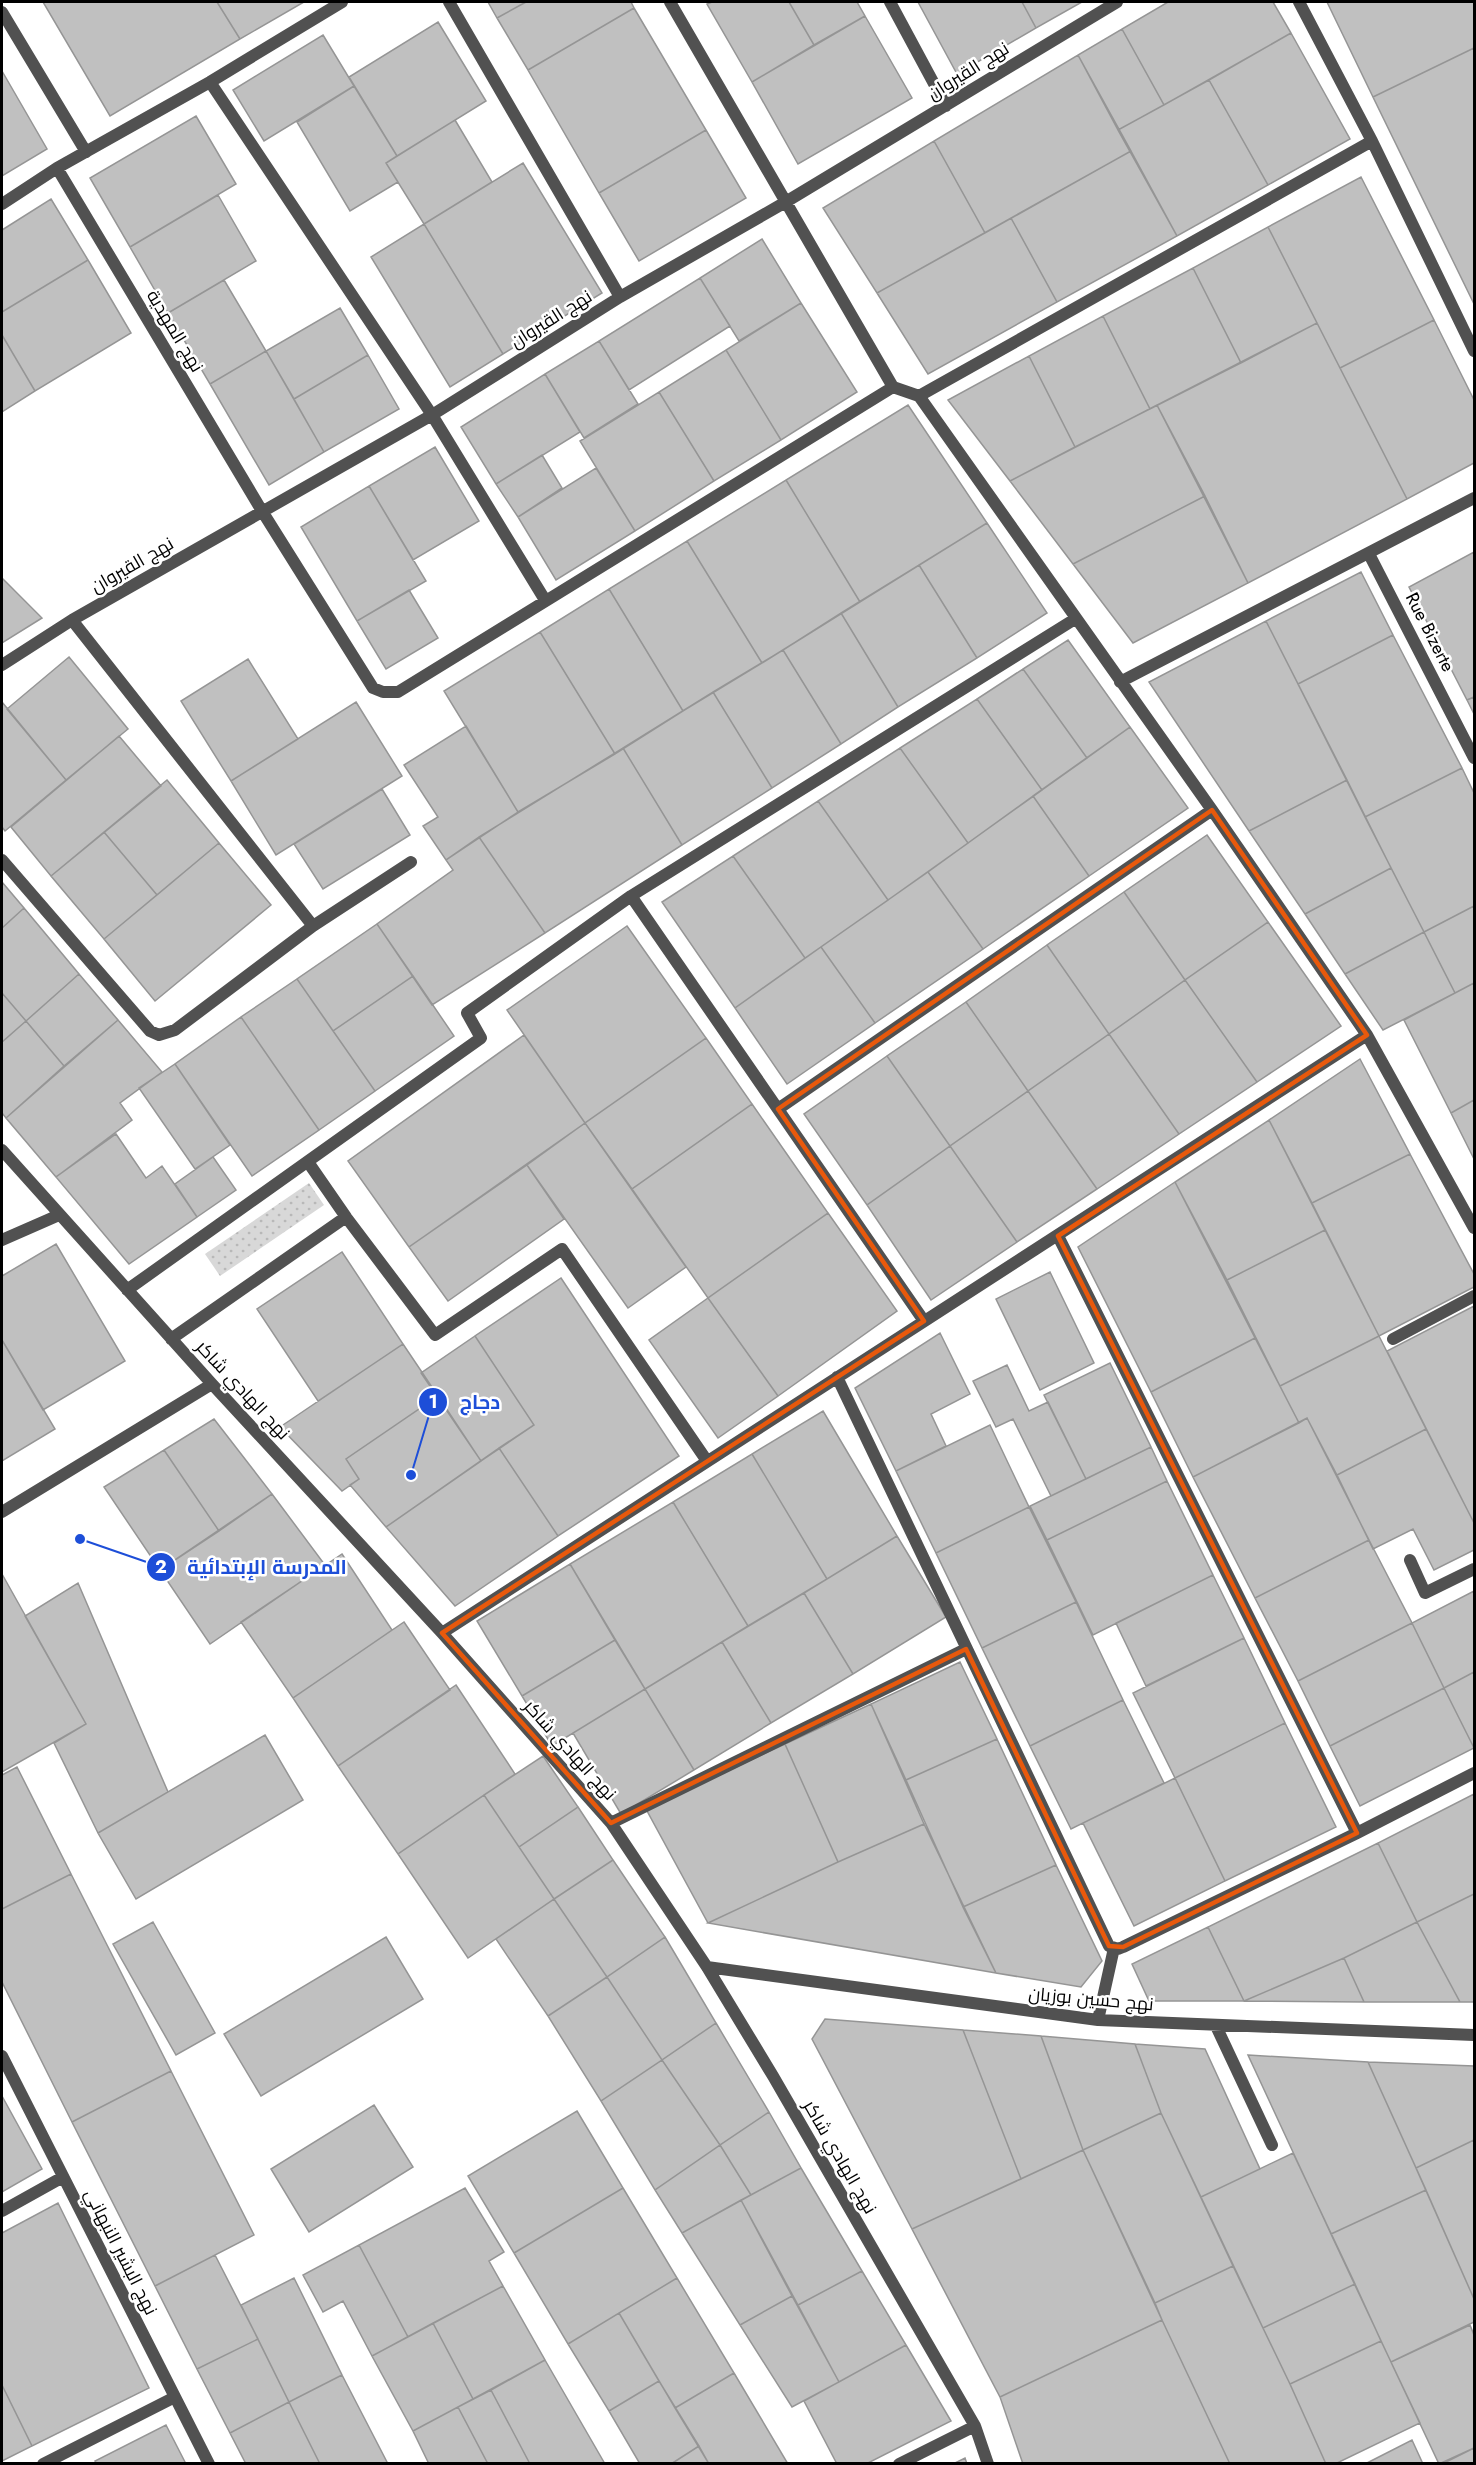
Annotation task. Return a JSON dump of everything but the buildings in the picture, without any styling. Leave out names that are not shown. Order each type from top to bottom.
[{"type":"street","points":[[2,204],[57,168],[210,82],[342,2]]},
{"type":"street","points":[[449,2],[620,297]]},
{"type":"street","points":[[670,2],[784,203],[893,387],[919,396],[1212,810],[1367,1035],[1474,1228]]},
{"type":"street","points":[[890,2],[946,106]]},
{"type":"street","name":"نهج القيروان","points":[[2,665],[72,620],[432,415],[620,297],[784,203],[1118,2]]},
{"type":"street","points":[[1299,2],[1372,141],[1474,351]]},
{"type":"street","points":[[2,12],[87,152]]},
{"type":"street","points":[[210,82],[432,415],[544,600],[893,387]]},
{"type":"street","points":[[919,396],[1372,141]]},
{"type":"street","name":"نهج المهدية","points":[[57,168],[262,512],[373,688],[380,691],[398,692],[544,600]]},
{"type":"street","points":[[1120,682],[1474,498]]},
{"type":"street","name":"Rue Bizerte","points":[[1369,554],[1474,758]]},
{"type":"street","points":[[127,1290],[481,1038],[467,1013],[631,896],[1075,619]]},
{"type":"street","points":[[72,620],[313,926]]},
{"type":"street","points":[[778,1109],[1212,810]]},
{"type":"street","points":[[2,860],[150,1031],[159,1035],[174,1030],[313,926],[411,862]]},
{"type":"street","points":[[631,896],[924,1321]]},
{"type":"street","points":[[442,1633],[1367,1035]]},
{"type":"street","name":"نهج الهادي شاكر","points":[[2,1150],[171,1339],[442,1633],[611,1823],[707,1967],[773,2076],[975,2426],[988,2463]]},
{"type":"street","points":[[308,1162],[435,1335],[562,1249],[707,1461]]},
{"type":"street","points":[[2,1240],[59,1215]]},
{"type":"street","points":[[171,1339],[346,1216]]},
{"type":"street","points":[[1058,1236],[1357,1833]]},
{"type":"street","points":[[1393,1339],[1474,1296]]},
{"type":"street","points":[[837,1377],[1109,1946],[1123,1947],[1474,1773]]},
{"type":"street","points":[[2,1512],[212,1384]]},
{"type":"street","points":[[1410,1560],[1425,1593],[1474,1569]]},
{"type":"street","points":[[611,1823],[966,1649]]},
{"type":"street","points":[[1098,2020],[1114,1948]]},
{"type":"street","name":"نهج حسين بوزيان","points":[[707,1967],[1098,2020],[1474,2035]]},
{"type":"street","points":[[1216,2026],[1272,2145]]},
{"type":"street","name":"نهج البشير النبهاني","points":[[2,2056],[209,2463]]},
{"type":"street","points":[[2,2211],[63,2177]]},
{"type":"street","points":[[43,2463],[174,2397]]},
{"type":"street","points":[[899,2463],[975,2426]]},
{"type":"highlighted area","points":[[1212,810],[1367,1035],[1058,1236],[1357,1833],[1123,1947],[1109,1946],[966,1649],[611,1823],[442,1633],[924,1321],[778,1109]]},
{"type":"shaded area","points":[[309,1183],[324,1205],[220,1276],[205,1254]]},
{"type":"place","name":"دجاج","points":[[411,1475]]},
{"type":"place","name":"المدرسة الإبتدائية","points":[[80,1539]]}]
